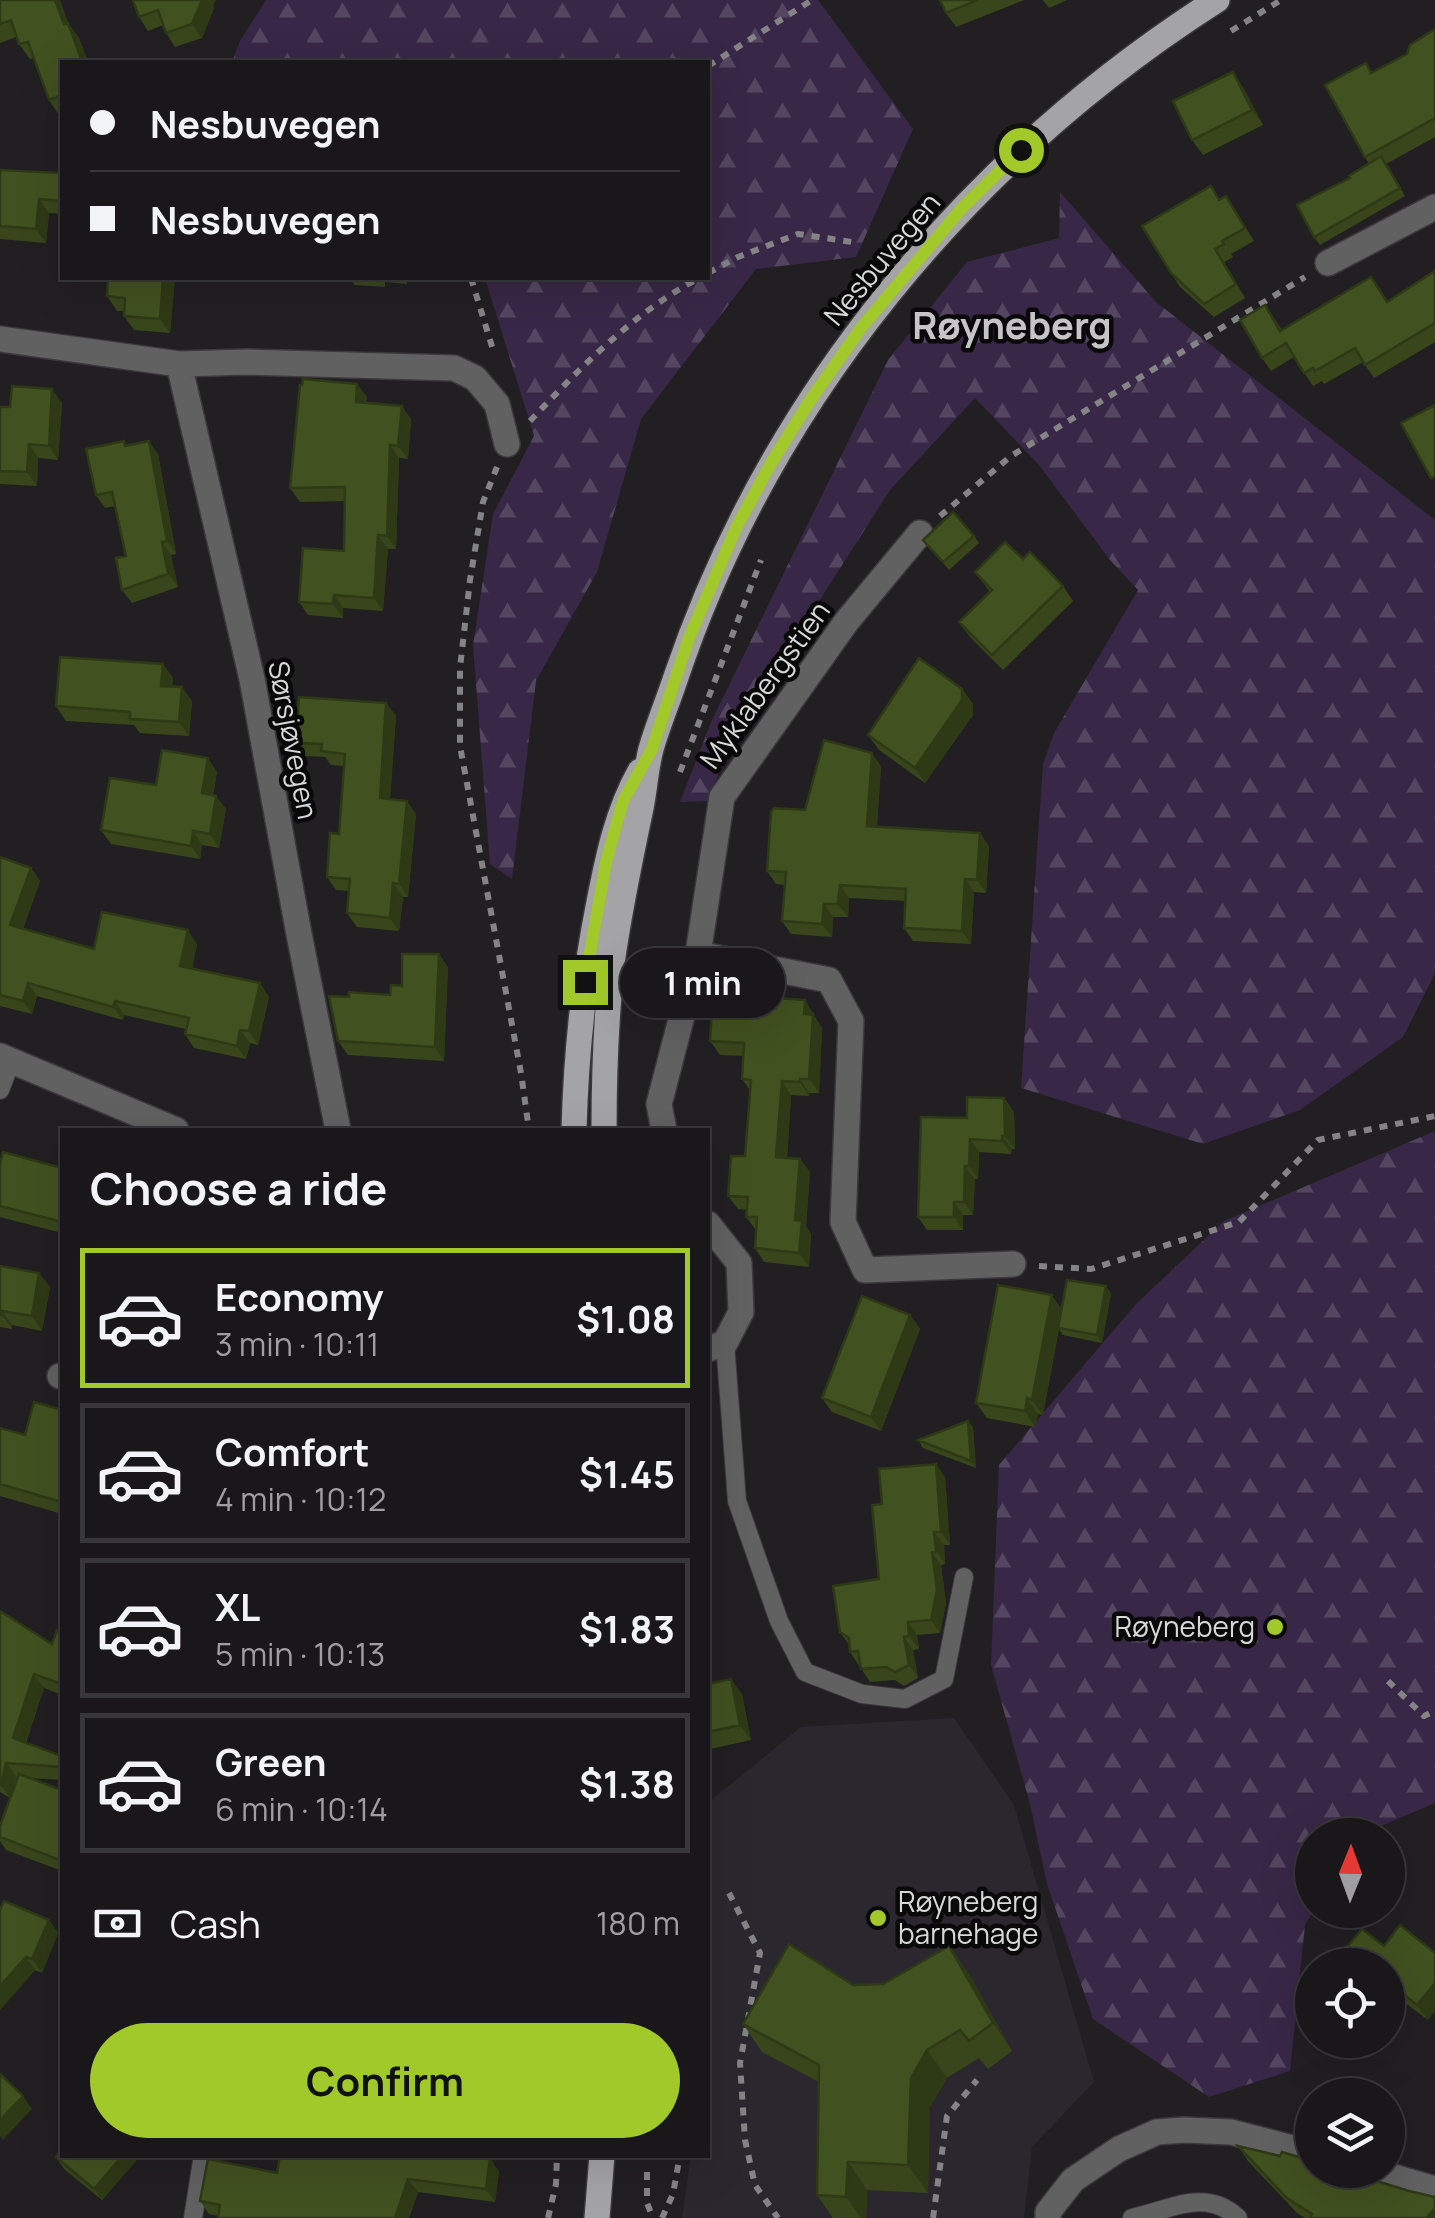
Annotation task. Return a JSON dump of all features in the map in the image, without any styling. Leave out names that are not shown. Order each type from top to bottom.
[{"type":"main road","name":"Nesbuvegen","points":[[604,1128],[604,1059],[612,966],[652,749],[689,638],[736,528],[770,465],[861,328],[961,209],[1092,89],[1217,0]]},
{"type":"main road","name":"Nesbuvegen","points":[[574,1128],[585,982],[606,862],[623,801],[652,749]]},
{"type":"main road","points":[[597,2218],[602,2158]]},
{"type":"street","points":[[1328,263],[1435,207]]},
{"type":"street","points":[[0,339],[179,364],[454,368],[475,378],[498,404],[507,444]]},
{"type":"street","name":"Sørsjøvegen","points":[[179,364],[252,680],[338,1128]]},
{"type":"street","name":"Myklabergstien","points":[[664,1128],[659,1104],[698,954],[722,797],[846,621],[920,533]]},
{"type":"street","points":[[698,954],[828,980],[851,1020],[843,1222],[866,1270],[1013,1264]]},
{"type":"street","points":[[6,1058],[171,1128]]},
{"type":"street","points":[[710,1227],[739,1263],[740,1312],[716,1346]]},
{"type":"street","points":[[1048,2218],[1048,2212],[1073,2180],[1118,2149],[1158,2132],[1230,2132],[1295,2149]]},
{"type":"street","points":[[1405,2180],[1435,2189]]},
{"type":"lane","points":[[0,1090],[6,1058]]},
{"type":"lane","points":[[716,1346],[737,1500],[780,1621],[804,1672],[862,1694],[904,1699],[944,1679],[964,1577]]},
{"type":"lane","points":[[192,2218],[202,2158]]},
{"type":"lane","points":[[1132,2218],[1193,2201],[1216,2204],[1238,2218]]},
{"type":"path","points":[[710,65],[812,0]]},
{"type":"path","points":[[1220,38],[1280,0]]},
{"type":"path","points":[[710,272],[738,256],[798,234],[859,243]]},
{"type":"path","points":[[920,533],[1011,456],[1328,263]]},
{"type":"path","points":[[472,280],[494,353],[498,404]]},
{"type":"path","points":[[528,1128],[522,1073],[460,746],[460,668],[483,502],[507,444],[586,362],[667,295],[694,280]]},
{"type":"path","points":[[676,784],[764,551]]},
{"type":"path","points":[[1013,1264],[1091,1269],[1239,1222],[1318,1140],[1435,1116]]},
{"type":"path","points":[[1388,1681],[1424,1716],[1435,1711]]},
{"type":"path","points":[[729,1893],[760,1953],[740,2063],[745,2140],[754,2185],[778,2218]]},
{"type":"path","points":[[933,2218],[947,2116],[977,2080]]},
{"type":"path","points":[[548,2218],[557,2158]]},
{"type":"path","points":[[662,2218],[673,2194],[679,2158]]},
{"type":"path","points":[[647,2172],[647,2203],[653,2218]]},
{"type":"shaded area","name":"Røyneberg barnehage","points":[[954,1718],[1014,1805],[1094,2082],[1032,2147],[1024,2218],[682,2218],[691,2158],[710,2158],[710,1801],[801,1727]]},
{"type":"green space","points":[[266,0],[818,0],[913,129],[856,257],[756,269],[641,419],[597,572],[536,681],[512,879],[490,864],[473,645],[493,514],[534,436],[486,280],[710,280],[710,60],[233,60]]},
{"type":"green space","points":[[1060,192],[1156,302],[1435,520],[1435,973],[1403,1037],[1300,1110],[1203,1144],[1021,1088],[1043,764],[1054,733],[1138,590],[1110,560],[1039,465],[975,398],[890,490],[740,725],[707,801],[680,802],[712,720],[888,360],[967,262],[1059,238]]},
{"type":"green space","points":[[1435,1131],[1435,1803],[1400,1818],[1295,1818],[1295,1928],[1305,1928],[1303,1948],[1295,1948],[1295,2022],[1290,2071],[1209,2097],[1093,2019],[1047,1884],[1030,1804],[991,1665],[999,1465],[1136,1304],[1224,1221]]},
{"type":"building","points":[[0,0],[55,0],[82,60],[60,60],[60,96],[49,100],[28,42],[19,44],[11,20],[0,24]]},
{"type":"building","points":[[133,0],[202,0],[192,24],[166,33],[158,10],[139,17]]},
{"type":"building","points":[[940,0],[978,0],[946,13]]},
{"type":"building","points":[[1435,29],[1435,118],[1365,157],[1325,85],[1366,63],[1371,73],[1407,54],[1410,45]]},
{"type":"building","points":[[1233,72],[1252,110],[1192,140],[1173,101]]},
{"type":"building","points":[[1381,156],[1400,188],[1314,237],[1297,205],[1350,178]]},
{"type":"building","points":[[60,159],[60,201],[39,199],[36,229],[0,226],[0,170],[59,173]]},
{"type":"building","points":[[1211,186],[1219,200],[1226,196],[1245,228],[1215,249],[1236,284],[1204,304],[1171,273],[1142,226]]},
{"type":"building","points":[[1435,271],[1435,323],[1365,365],[1355,348],[1315,371],[1313,368],[1304,373],[1286,343],[1262,358],[1240,320],[1265,305],[1280,331],[1371,277],[1387,302]]},
{"type":"building","points":[[108,280],[163,280],[160,319],[124,316],[125,298],[107,296]]},
{"type":"building","points":[[303,379],[357,384],[356,402],[402,406],[398,446],[390,445],[387,536],[378,535],[374,598],[334,595],[333,604],[299,602],[303,548],[344,551],[345,487],[290,488]]},
{"type":"building","points":[[12,386],[52,389],[49,446],[29,444],[27,472],[0,471],[0,407],[10,407]]},
{"type":"building","points":[[1435,405],[1435,476],[1431,478],[1401,423]]},
{"type":"building","points":[[124,441],[125,446],[149,441],[167,541],[162,542],[168,574],[122,590],[116,558],[126,556],[112,492],[96,495],[86,449]]},
{"type":"building","points":[[953,512],[974,536],[943,562],[923,540]]},
{"type":"building","points":[[1005,542],[1023,559],[1030,552],[1063,586],[992,655],[959,622],[992,590],[975,572]]},
{"type":"building","points":[[60,657],[163,664],[161,686],[182,687],[179,722],[130,719],[130,712],[56,706]]},
{"type":"building","points":[[919,658],[962,689],[962,700],[915,768],[868,735]]},
{"type":"building","points":[[299,697],[386,703],[380,798],[407,801],[399,884],[393,883],[390,918],[347,913],[350,879],[327,877],[330,833],[339,834],[345,754],[321,751],[322,744],[296,743]]},
{"type":"building","points":[[824,740],[872,753],[867,826],[980,833],[977,880],[965,879],[962,931],[904,928],[906,889],[840,885],[838,904],[824,904],[822,924],[782,921],[786,872],[767,871],[771,812],[774,808],[805,810]]},
{"type":"building","points":[[162,750],[208,758],[202,793],[216,796],[210,834],[193,831],[191,846],[101,830],[110,778],[156,785]]},
{"type":"building","points":[[0,857],[31,868],[10,925],[94,949],[102,912],[188,930],[180,966],[260,983],[249,1031],[240,1030],[237,1046],[185,1034],[189,1018],[115,1001],[113,1007],[28,983],[23,1001],[0,995]]},
{"type":"building","points":[[402,954],[439,954],[435,1047],[338,1041],[329,996],[349,997],[349,992],[390,995],[391,985],[402,986]]},
{"type":"building","points":[[713,994],[805,1000],[804,1014],[813,1015],[809,1079],[782,1081],[776,1157],[800,1159],[795,1220],[802,1221],[799,1253],[755,1248],[757,1217],[746,1217],[748,1197],[728,1196],[731,1156],[745,1156],[751,1080],[742,1079],[744,1043],[710,1041]]},
{"type":"building","points":[[967,1097],[1004,1098],[1005,1136],[1002,1141],[970,1139],[964,1202],[954,1202],[954,1217],[918,1217],[921,1117],[967,1118]]},
{"type":"building","points":[[3,1152],[60,1167],[60,1221],[0,1206]]},
{"type":"building","points":[[0,1266],[39,1273],[32,1316],[2,1311],[0,1315]]},
{"type":"building","points":[[1067,1280],[1106,1286],[1097,1335],[1058,1328]]},
{"type":"building","points":[[998,1285],[1052,1295],[1032,1400],[1027,1398],[1025,1411],[976,1403]]},
{"type":"building","points":[[862,1296],[910,1315],[871,1417],[822,1398]]},
{"type":"building","points":[[34,1402],[60,1409],[60,1501],[0,1484],[0,1428],[25,1435]]},
{"type":"building","points":[[968,1421],[971,1461],[918,1440]]},
{"type":"building","points":[[936,1464],[941,1532],[934,1532],[936,1551],[932,1552],[937,1590],[931,1620],[908,1622],[909,1636],[904,1637],[909,1665],[895,1672],[886,1667],[861,1669],[858,1651],[850,1652],[849,1638],[840,1632],[833,1586],[879,1579],[872,1505],[882,1504],[879,1469]]},
{"type":"building","points":[[0,1611],[52,1644],[57,1630],[60,1632],[60,1683],[34,1674],[13,1738],[60,1755],[60,1767],[6,1763],[0,1784]]},
{"type":"building","points":[[731,1679],[740,1725],[710,1732],[710,1684]]},
{"type":"building","points":[[19,1774],[60,1789],[60,1860],[0,1837],[0,1826]]},
{"type":"building","points":[[4,1901],[49,1920],[32,1959],[26,1957],[0,1986],[0,1910]]},
{"type":"building","points":[[1398,1928],[1404,1928],[1435,1953],[1435,1983],[1417,2005],[1405,1996],[1405,1948],[1346,1948],[1362,1929],[1384,1946]]},
{"type":"building","points":[[789,1944],[853,1985],[883,1984],[949,1946],[993,2023],[969,2041],[960,2030],[927,2050],[911,2078],[908,2165],[848,2162],[846,2197],[817,2195],[819,2065],[743,2024]]},
{"type":"building","points":[[0,2074],[23,2096],[0,2120]]},
{"type":"building","points":[[1238,2146],[1295,2156],[1295,2188],[1399,2188],[1435,2197],[1435,2208],[1426,2218],[1310,2218],[1312,2214],[1287,2198]]},
{"type":"building","points":[[60,2152],[60,2158],[120,2158],[94,2189],[56,2157]]},
{"type":"building","points":[[280,2158],[490,2158],[486,2189],[408,2179],[395,2218],[218,2218],[220,2205],[200,2201],[208,2159],[277,2173]]},
{"type":"place","name":"Røyneberg","points":[[1275,1627]]},
{"type":"place","name":"Røyneberg barnehage","points":[[878,1918]]},
{"type":"district","name":"Røyneberg","points":[[1012,326]]},
{"type":"route","points":[[585,982],[606,862],[623,801],[652,749],[689,638],[736,528],[809,402],[861,328],[961,209],[1021,150]]}]
